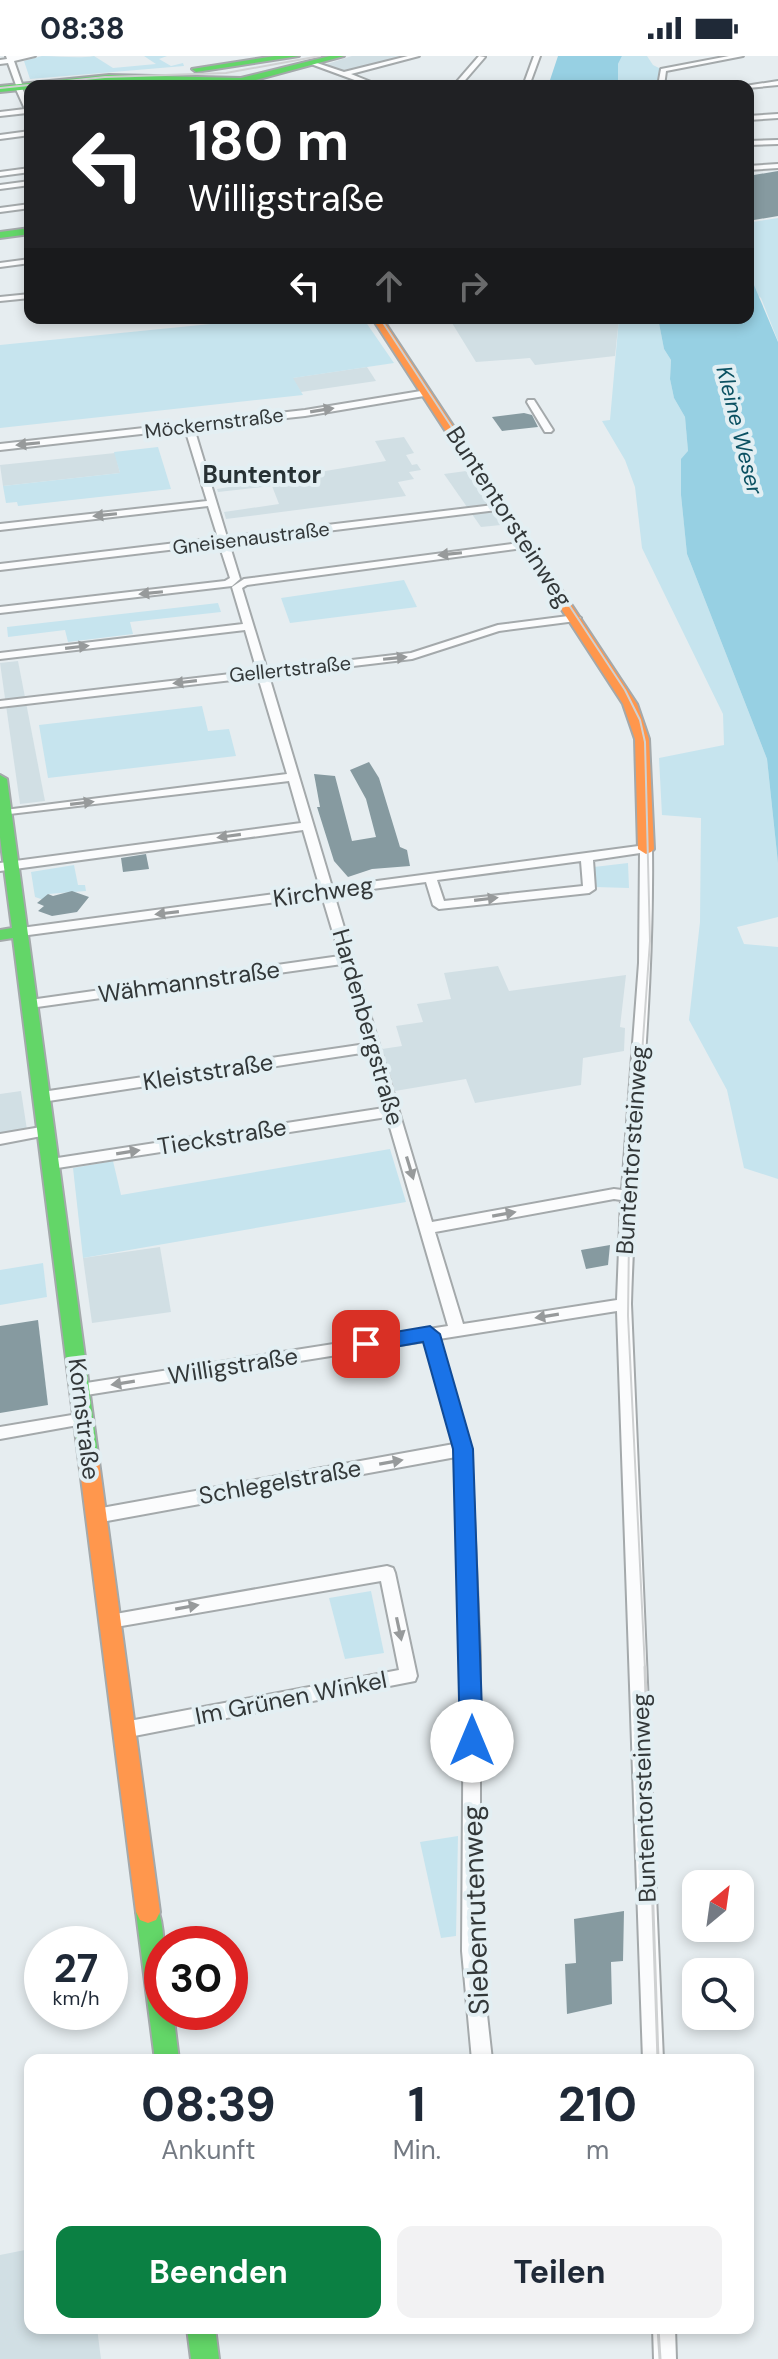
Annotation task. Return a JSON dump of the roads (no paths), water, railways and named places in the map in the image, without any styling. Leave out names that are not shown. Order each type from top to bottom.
[{"type":"street","points":[[0,62],[32,56]]},
{"type":"street","points":[[225,77],[295,56]]},
{"type":"street","points":[[84,80],[225,77],[314,64],[342,65],[416,56]]},
{"type":"street","points":[[473,56],[482,57]]},
{"type":"street","points":[[528,80],[537,56]]},
{"type":"street","points":[[662,80],[663,70],[740,56]]},
{"type":"street","points":[[461,80],[482,57]]},
{"type":"street","points":[[11,58],[9,86],[24,106]]},
{"type":"street","points":[[342,65],[362,80]]},
{"type":"street","points":[[754,85],[778,83]]},
{"type":"street","points":[[0,114],[24,112]]},
{"type":"street","points":[[754,118],[778,116]]},
{"type":"street","points":[[0,137],[24,134]]},
{"type":"street","points":[[754,143],[778,142]]},
{"type":"street","points":[[754,168],[778,166]]},
{"type":"street","points":[[0,174],[24,171]]},
{"type":"street","points":[[0,187],[24,184]]},
{"type":"street","points":[[0,210],[24,207]]},
{"type":"street","points":[[0,235],[24,232]]},
{"type":"street","points":[[0,265],[24,262]]},
{"type":"street","points":[[0,299],[24,297]]},
{"type":"street","name":"Buntentorsteinweg","points":[[381,324],[576,618],[637,721],[644,755],[647,930],[627,1195],[624,1304],[653,2054]]},
{"type":"street","name":"Möckernstraße","points":[[0,447],[189,427],[427,393]]},
{"type":"street","points":[[531,402],[548,430]]},
{"type":"street","name":"Hardenbergstraße","points":[[189,427],[235,579],[233,586],[294,777],[457,1330]]},
{"type":"street","points":[[0,527],[211,503]]},
{"type":"street","name":"Gneisenaustraße","points":[[0,567],[502,507]]},
{"type":"street","points":[[0,610],[233,586],[382,561],[528,545]]},
{"type":"street","name":"Gellertstraße","points":[[0,704],[412,656],[498,628],[576,618]]},
{"type":"street","points":[[0,656],[248,627]]},
{"type":"street","points":[[5,813],[294,777]]},
{"type":"street","name":"Kornstraße","points":[[0,779],[5,813],[6,866],[21,932],[166,2054]]},
{"type":"street","points":[[6,866],[307,826]]},
{"type":"street","name":"Kirchweg","points":[[0,935],[646,849]]},
{"type":"street","points":[[430,877],[439,905],[589,889],[587,857]]},
{"type":"street","name":"Wähmannstraße","points":[[30,1004],[348,959]]},
{"type":"street","name":"Kleiststraße","points":[[42,1097],[374,1047]]},
{"type":"street","name":"Tieckstraße","points":[[51,1164],[393,1111]]},
{"type":"street","points":[[0,1139],[47,1131]]},
{"type":"street","points":[[427,1228],[614,1194],[627,1195]]},
{"type":"street","name":"Willigstraße","points":[[80,1390],[624,1304]]},
{"type":"street","name":"Siebenrutenweg","points":[[430,1334],[463,1449],[472,1655],[471,1951],[481,2054]]},
{"type":"street","points":[[0,1433],[84,1419]]},
{"type":"street","name":"Schlegelstraße","points":[[96,1516],[463,1449]]},
{"type":"street","name":"Im Grünen Winkel","points":[[110,1621],[387,1573],[409,1676],[124,1730]]},
{"type":"street","points":[[202,2334],[205,2359]]},
{"type":"street","points":[[664,2334],[665,2359]]},
{"type":"water","points":[[558,56],[622,56],[618,64],[618,80],[550,80]]},
{"type":"water","name":"Kleine Weser","points":[[754,285],[778,342],[778,863],[767,759],[687,554],[681,495],[681,459],[688,451],[685,417],[674,398],[670,379],[671,360],[664,349],[659,324],[754,324]]},
{"type":"tram line","points":[[76,80],[226,73],[320,56]]},
{"type":"tram line","points":[[0,88],[24,85]]},
{"type":"tram line","points":[[384,324],[625,690],[640,720],[645,742],[650,941],[629,1237],[628,1316],[645,1669]]},
{"type":"tram line","points":[[645,1667],[658,2054]]},
{"type":"tram line","points":[[658,2334],[660,2359]]},
{"type":"district","name":"Buntentor","points":[[262,475]]}]
